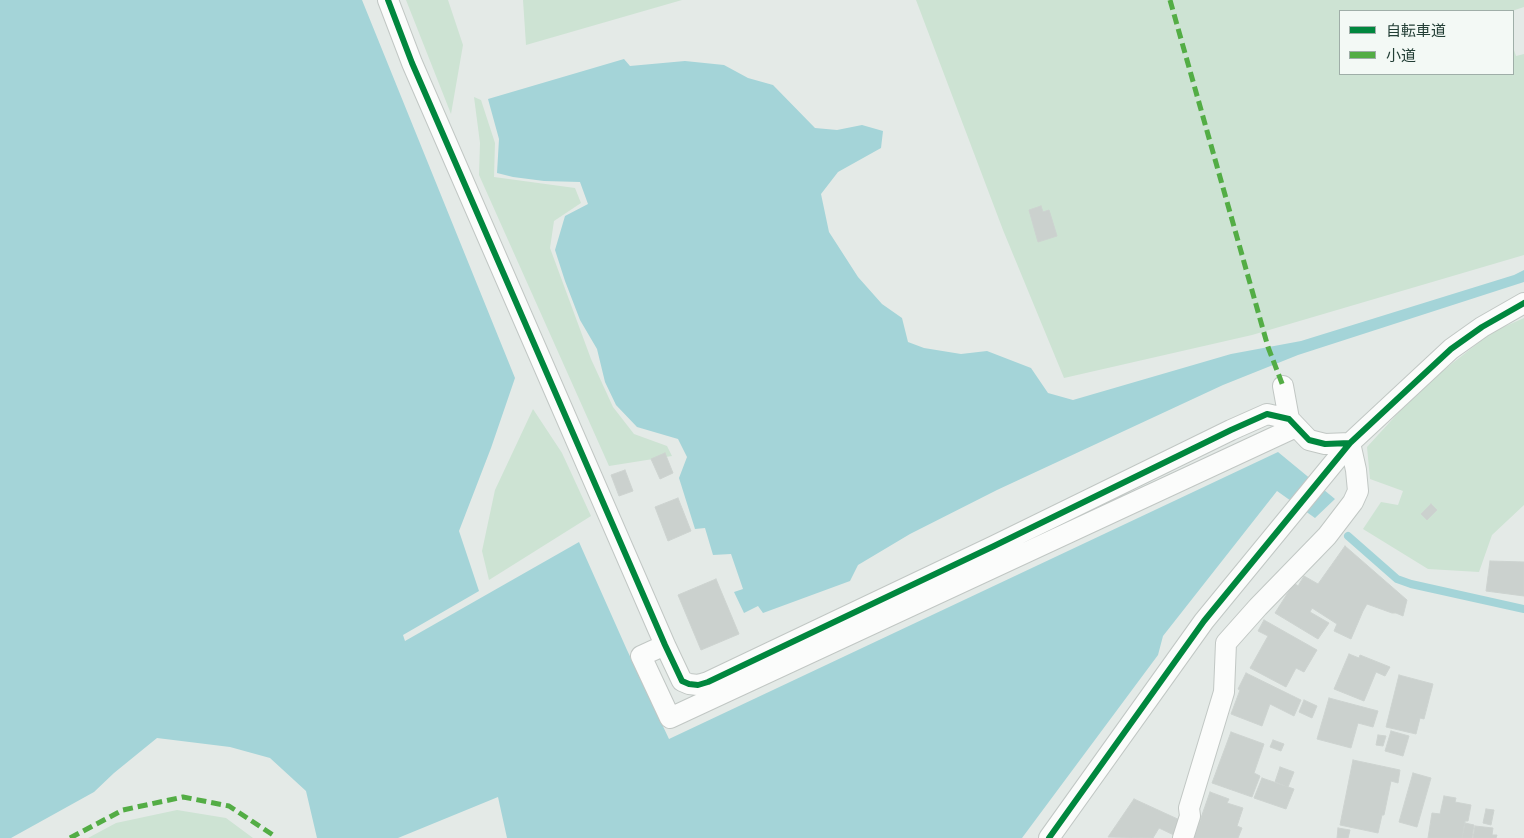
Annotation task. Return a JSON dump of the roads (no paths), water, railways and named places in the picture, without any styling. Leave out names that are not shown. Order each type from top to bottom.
[{"type":"street","points":[[388,0],[416,72],[682,681],[698,685],[708,682],[1267,414],[1292,423],[1309,440],[1325,444],[1350,443]]},
{"type":"street","points":[[1049,838],[1204,621],[1350,443],[1450,349],[1482,327],[1524,303]]},
{"type":"street","points":[[1283,386],[1292,423]]},
{"type":"street","points":[[665,645],[641,656],[670,718],[1292,423]]},
{"type":"street","points":[[1183,838],[1190,816],[1189,808],[1224,692],[1226,643],[1327,536],[1353,502],[1358,492],[1356,470],[1350,443]]},
{"type":"water","points":[[0,0],[362,0],[515,378],[491,448],[459,531],[479,591],[403,635],[405,641],[579,542],[669,739],[1278,452],[1335,499],[1315,518],[1277,491],[1163,636],[1158,655],[1022,838],[507,838],[498,797],[398,838],[317,838],[306,791],[270,758],[230,747],[157,738],[94,792],[11,838],[0,838]]},
{"type":"water","points":[[624,59],[630,66],[685,61],[724,65],[748,78],[773,85],[815,128],[837,130],[862,125],[883,131],[881,148],[838,172],[821,194],[829,232],[858,277],[882,304],[902,318],[908,342],[924,348],[961,354],[987,351],[1031,368],[1048,393],[1073,400],[1231,354],[1301,341],[1514,275],[1524,270],[1524,282],[1298,355],[1223,385],[997,490],[910,534],[858,565],[850,581],[763,613],[758,606],[744,613],[734,592],[743,589],[731,554],[713,555],[705,528],[695,529],[679,478],[687,457],[678,439],[637,427],[616,405],[605,382],[597,349],[580,320],[565,281],[555,250],[565,216],[588,204],[580,182],[544,181],[497,173],[499,139],[488,99]]},
{"type":"waterway","points":[[1348,536],[1397,579],[1411,584],[1524,609]]}]
